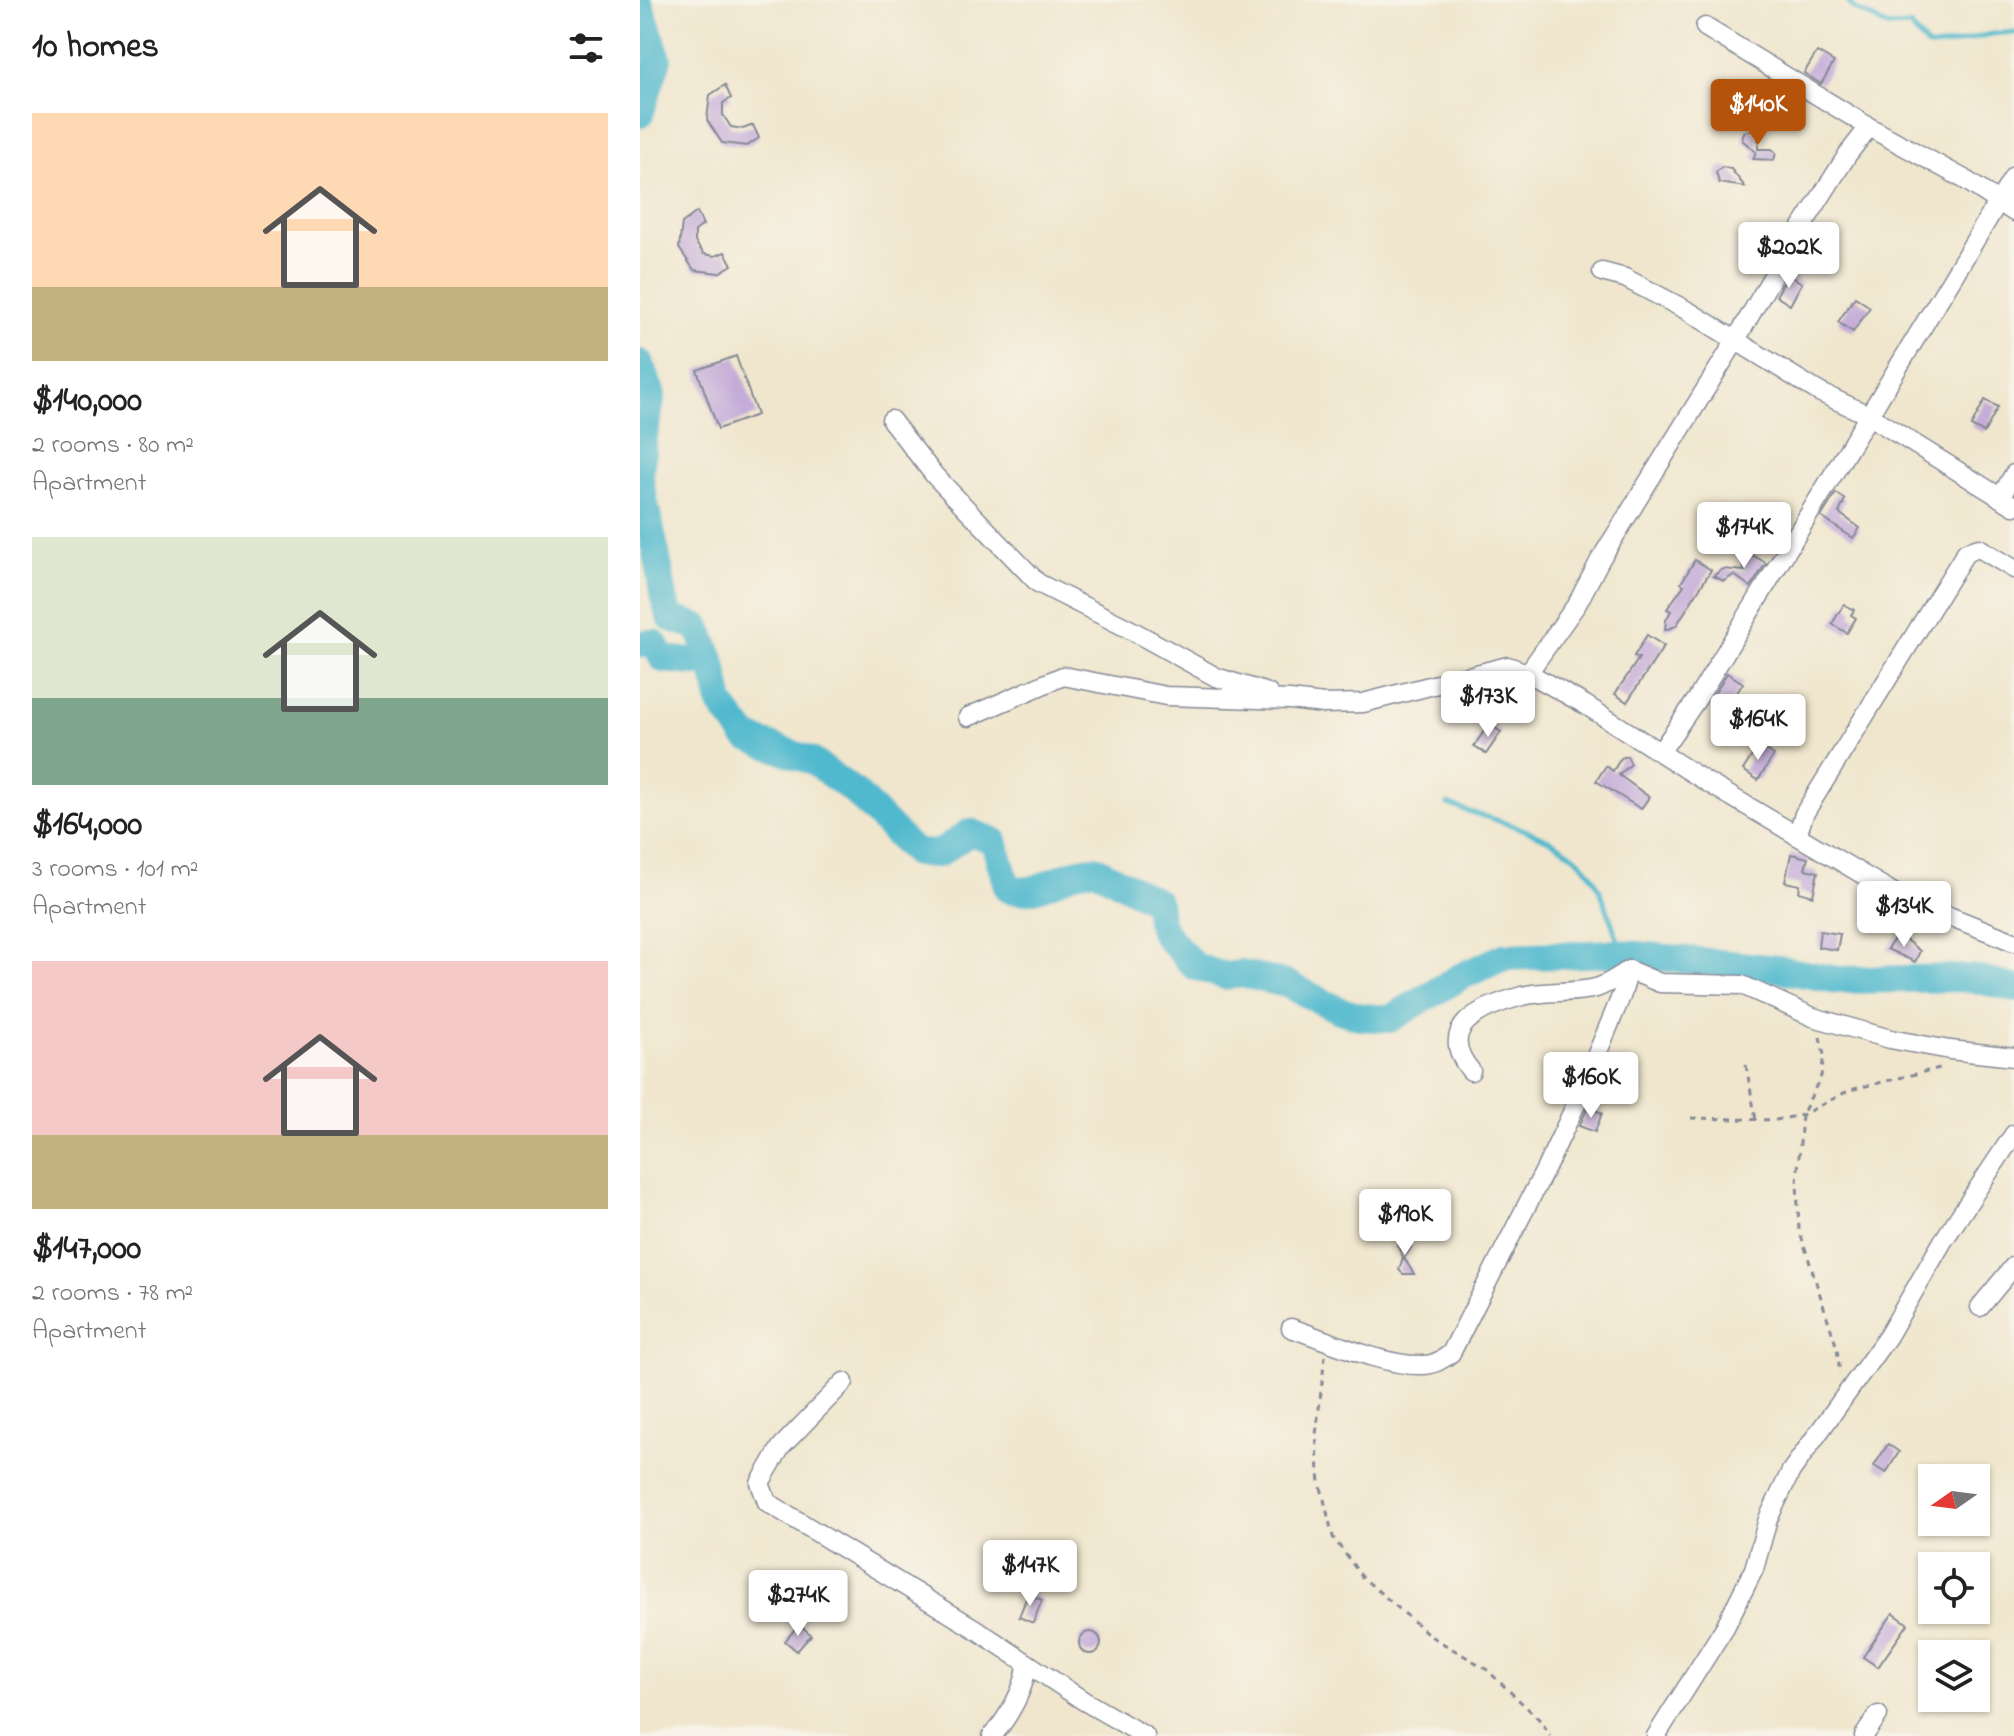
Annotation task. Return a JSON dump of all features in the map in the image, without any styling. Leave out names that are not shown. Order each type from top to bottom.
[{"type":"street","points":[[1705,27],[1869,127],[1964,179],[2014,212]]},
{"type":"street","points":[[1528,673],[1577,604],[1600,560],[1736,340],[1799,231],[1869,127]]},
{"type":"street","points":[[1661,751],[1705,686],[2014,176]]},
{"type":"street","points":[[1602,272],[1625,278],[1736,340],[1819,392],[1868,415],[2007,502],[2014,474]]},
{"type":"street","points":[[891,420],[935,476],[1038,583],[1216,677],[1290,700]]},
{"type":"street","points":[[1797,836],[1804,814],[1966,552],[1979,548],[2014,569]]},
{"type":"street","points":[[968,717],[1063,676],[1166,696],[1324,704],[1363,703],[1508,666],[1528,673],[1661,751],[1899,896],[2014,942]]},
{"type":"street","points":[[1629,970],[1660,983],[1742,985],[1813,1017],[1890,1039],[2014,1057]]},
{"type":"street","points":[[1471,1071],[1460,1058],[1456,1035],[1459,1028],[1485,1010],[1522,996],[1597,988],[1629,970]]},
{"type":"street","points":[[1291,1328],[1384,1359],[1424,1366],[1451,1353],[1577,1102],[1629,970]]},
{"type":"street","points":[[1656,1736],[1725,1627],[1754,1569],[1768,1519],[1791,1471],[1888,1336],[1943,1241],[2014,1134]]},
{"type":"street","points":[[1980,1307],[2014,1266]]},
{"type":"street","points":[[844,1382],[781,1447],[760,1483],[767,1502],[1145,1736]]},
{"type":"street","points":[[992,1736],[1008,1719],[1027,1674],[1027,1663]]},
{"type":"street","points":[[1864,1736],[1878,1715]]},
{"type":"path","points":[[1813,1017],[1824,1055],[1821,1076],[1802,1115],[1797,1183],[1799,1229],[1837,1348],[1841,1384],[1838,1406]]},
{"type":"path","points":[[1746,1065],[1756,1120]]},
{"type":"path","points":[[1691,1118],[1776,1120],[1802,1115],[1850,1090],[1948,1066]]},
{"type":"path","points":[[1327,1340],[1316,1435],[1320,1483],[1333,1537],[1362,1577],[1432,1637],[1485,1668],[1542,1722],[1550,1736]]},
{"type":"building","points":[[1817,52],[1834,62],[1821,84],[1804,73]]},
{"type":"building","points":[[725,85],[731,98],[723,103],[723,115],[731,127],[743,129],[753,125],[759,138],[747,146],[722,143],[707,120],[710,95]]},
{"type":"building","points":[[1752,130],[1758,136],[1758,149],[1772,149],[1776,153],[1774,160],[1753,159],[1756,152],[1742,140],[1744,132]]},
{"type":"building","points":[[1722,167],[1731,169],[1745,187],[1719,183],[1716,172]]},
{"type":"building","points":[[697,212],[703,225],[695,231],[695,242],[704,254],[715,256],[725,252],[732,265],[719,273],[694,270],[679,248],[682,223]]},
{"type":"building","points":[[1788,275],[1802,283],[1790,305],[1776,296]]},
{"type":"building","points":[[1855,297],[1870,307],[1853,332],[1838,322]]},
{"type":"building","points":[[736,356],[757,415],[718,429],[697,370]]},
{"type":"building","points":[[1985,400],[1998,407],[1984,433],[1971,426]]},
{"type":"building","points":[[1836,493],[1845,499],[1839,513],[1860,528],[1853,538],[1821,517]]},
{"type":"building","points":[[1744,550],[1766,563],[1751,587],[1734,575],[1724,581],[1713,576],[1723,569],[1745,571],[1739,556]]},
{"type":"building","points":[[1695,560],[1711,570],[1676,626],[1665,630],[1671,611],[1667,609],[1684,585],[1681,583]]},
{"type":"building","points":[[1844,604],[1854,610],[1851,615],[1856,618],[1847,633],[1832,624]]},
{"type":"building","points":[[1647,635],[1664,646],[1627,702],[1615,694],[1639,658],[1634,656]]},
{"type":"building","points":[[1727,673],[1743,683],[1729,705],[1713,696]]},
{"type":"building","points":[[1489,724],[1501,732],[1486,754],[1474,746]]},
{"type":"building","points":[[1759,745],[1774,755],[1758,780],[1743,770]]},
{"type":"building","points":[[1627,756],[1631,764],[1619,775],[1649,797],[1641,809],[1596,781],[1606,766],[1613,771],[1621,758]]},
{"type":"building","points":[[1791,854],[1808,858],[1805,869],[1818,872],[1813,896],[1799,892],[1800,885],[1785,882]]},
{"type":"building","points":[[1820,931],[1840,934],[1837,950],[1818,947]]},
{"type":"building","points":[[1898,934],[1920,951],[1915,962],[1887,949]]},
{"type":"building","points":[[1588,1107],[1602,1113],[1595,1132],[1579,1126]]},
{"type":"building","points":[[1405,1240],[1411,1247],[1404,1258],[1414,1274],[1403,1274],[1399,1270],[1403,1257],[1397,1245]]},
{"type":"building","points":[[1888,1444],[1899,1452],[1886,1473],[1874,1466]]},
{"type":"building","points":[[1028,1594],[1042,1600],[1033,1623],[1019,1617]]},
{"type":"building","points":[[1893,1613],[1908,1624],[1878,1667],[1863,1657]]},
{"type":"building","points":[[799,1624],[811,1635],[797,1651],[785,1641]]},
{"type":"building","points":[[1090,1632],[1101,1643],[1090,1654],[1079,1643]]},
{"type":"waterway","points":[[1847,0],[1856,10],[1883,24],[1891,27],[1910,26],[1928,47],[1950,45],[1992,34],[2014,33]]},
{"type":"waterway","points":[[640,6],[658,59],[640,114]]},
{"type":"waterway","points":[[640,363],[652,395],[640,475]]},
{"type":"waterway","points":[[640,477],[671,618],[698,627],[713,664]]},
{"type":"waterway","points":[[640,644],[654,643],[663,659],[713,664],[721,704],[746,737],[812,761],[855,792],[915,853],[938,854],[970,832],[994,841],[1008,889],[1032,889],[1077,872],[1098,870],[1157,902],[1125,885]]},
{"type":"waterway","points":[[1448,804],[1532,832],[1570,853],[1597,884],[1623,953]]},
{"type":"waterway","points":[[1157,902],[1164,933],[1194,966],[1225,976],[1242,974],[1287,984],[1339,1010],[1361,1017],[1390,1019],[1460,977],[1504,957],[1617,953],[1779,969],[1837,980],[1971,978],[2014,988]]}]
